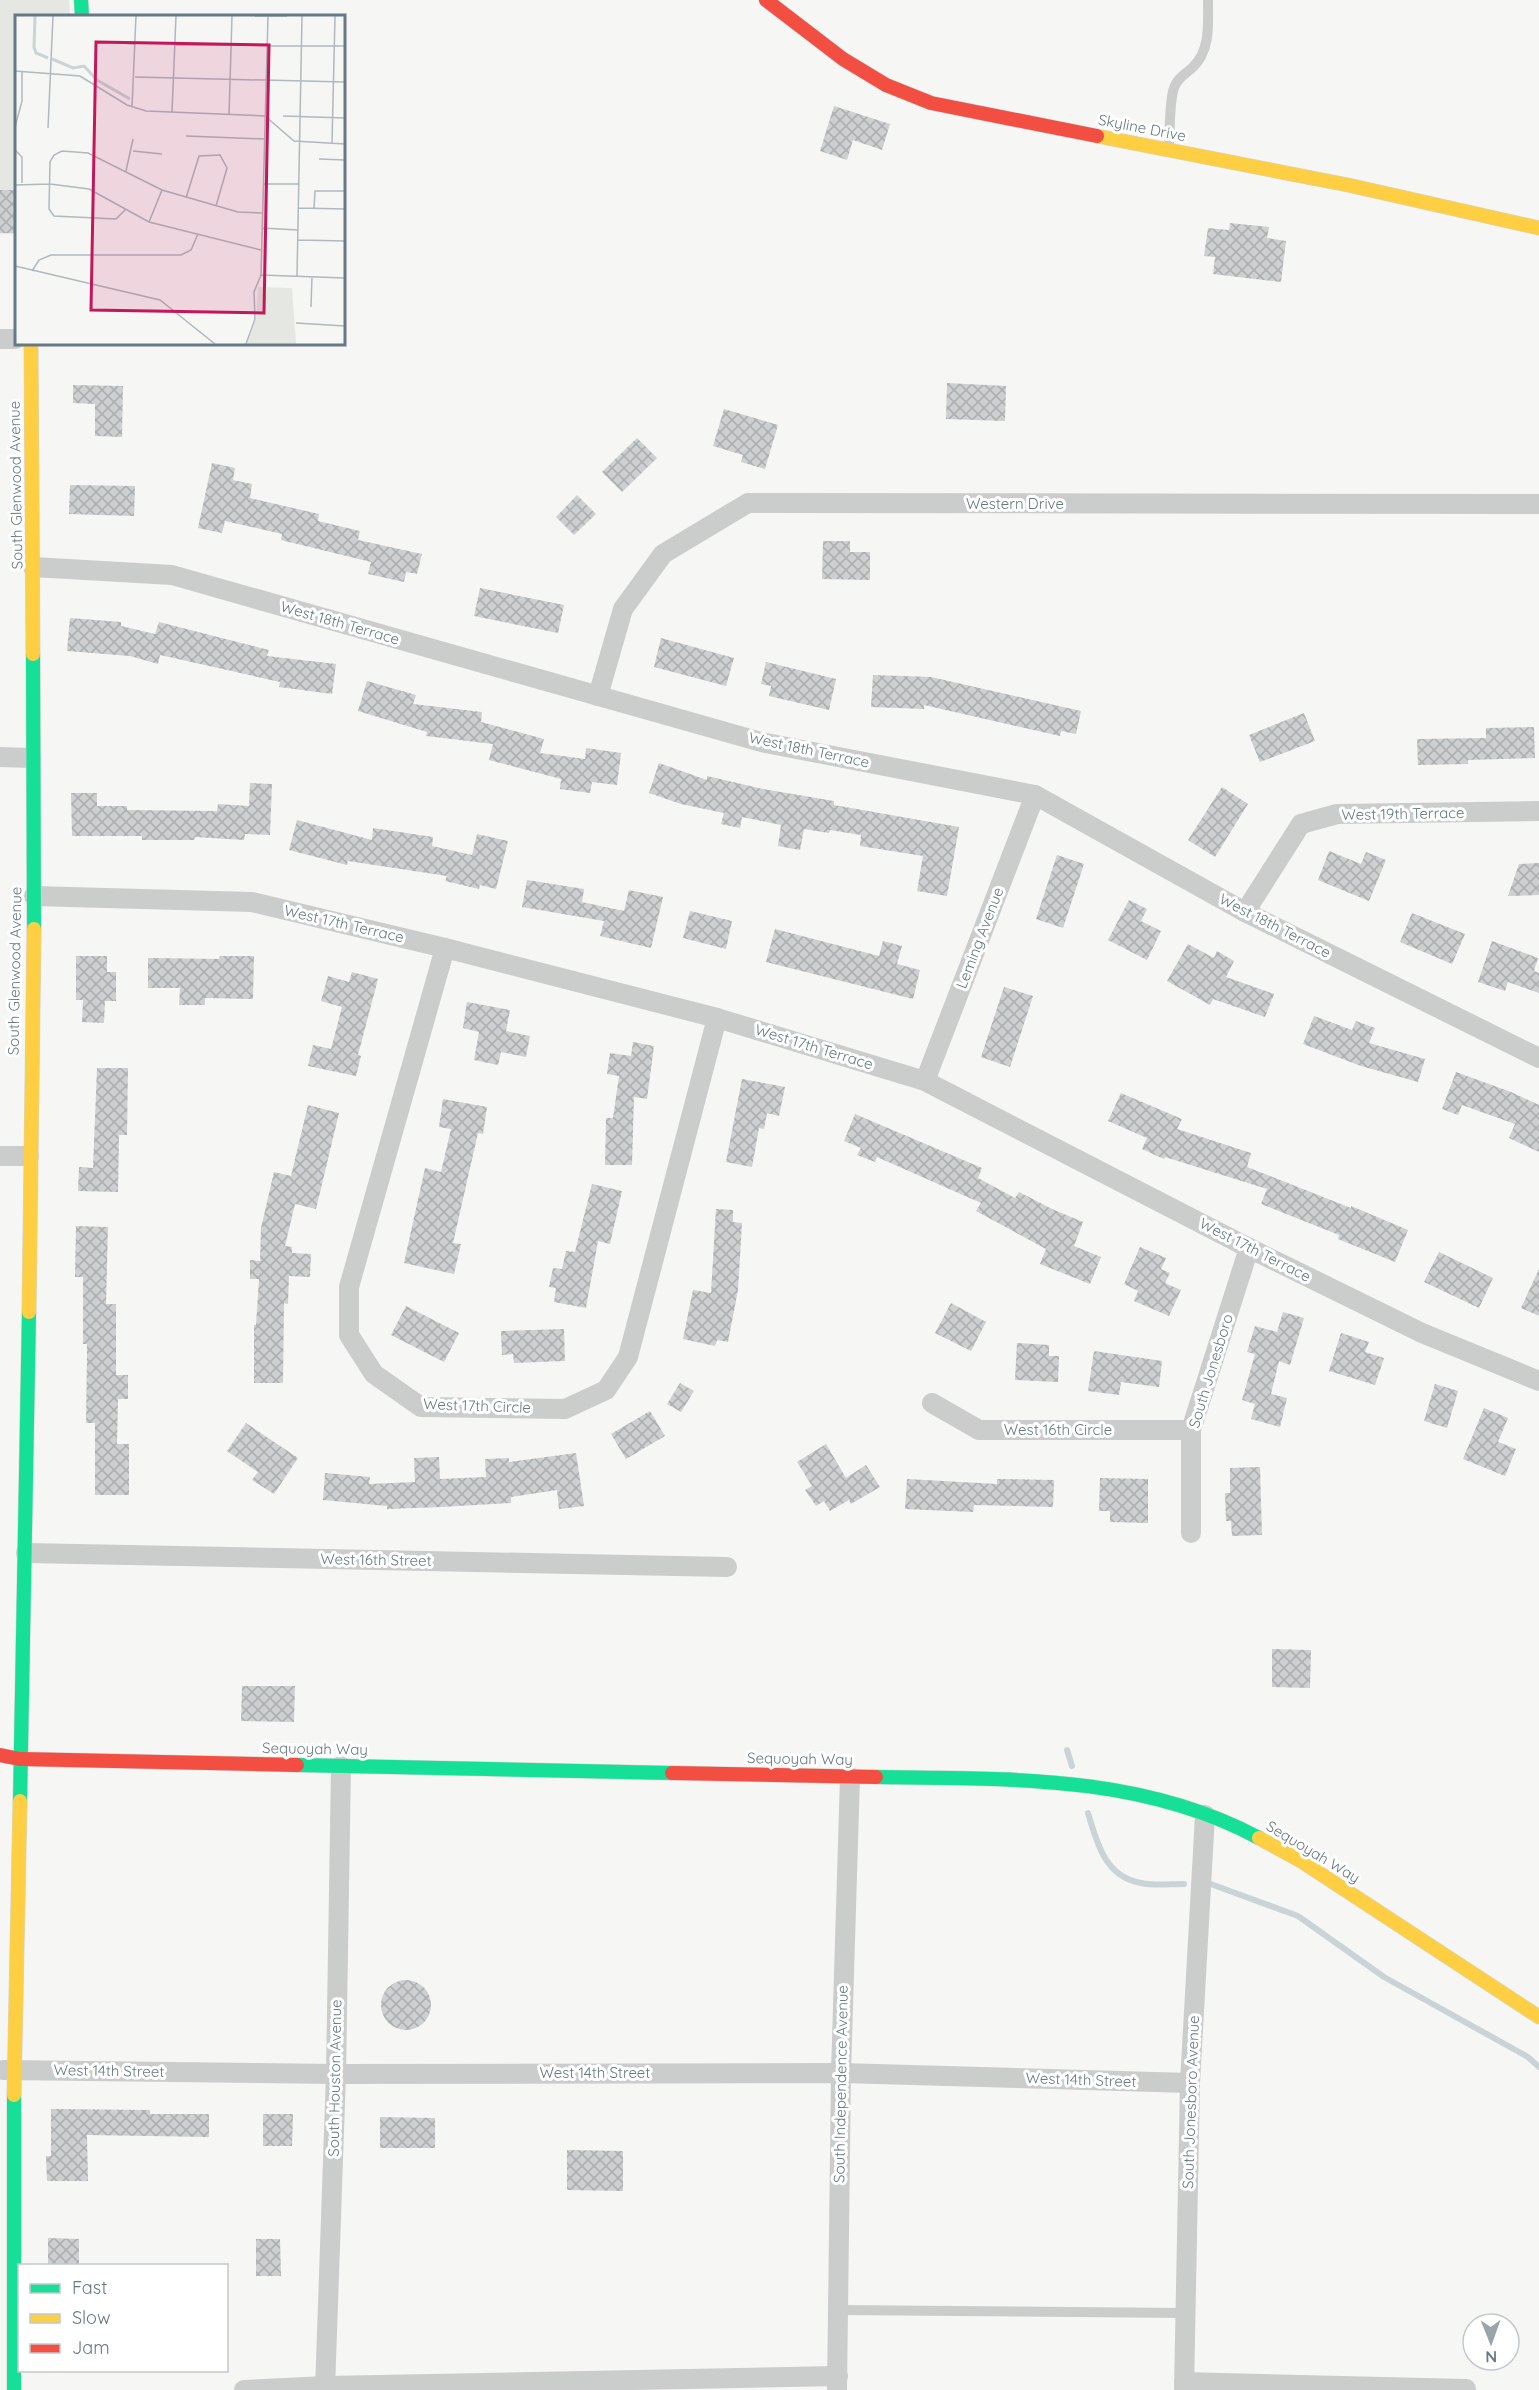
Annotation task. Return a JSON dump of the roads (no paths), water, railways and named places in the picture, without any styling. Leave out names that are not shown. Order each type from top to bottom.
[{"type":"street","points":[[81,0],[82,15]]},
{"type":"street","name":"Skyline Drive","points":[[766,0],[843,60],[886,84],[931,103],[1348,185],[1539,228]]},
{"type":"street","name":"South Glenwood Avenue","points":[[9,2388],[7,2070],[26,1553],[33,896],[31,345]]},
{"type":"street","name":"Western Drive","points":[[597,696],[623,609],[663,554],[748,503],[1539,504]]},
{"type":"street","name":"West 18th Terrace","points":[[33,567],[172,575],[761,742],[1035,795],[1245,912],[1539,1058]]},
{"type":"street","points":[[0,757],[31,758]]},
{"type":"street","name":"Leming Avenue","points":[[925,1081],[1035,795]]},
{"type":"street","name":"West 19th Terrace","points":[[1245,912],[1301,824],[1337,814],[1539,812]]},
{"type":"street","name":"West 17th Terrace","points":[[33,896],[252,902],[445,948],[717,1018],[925,1081],[1249,1248],[1422,1333],[1539,1381]]},
{"type":"street","name":"West 17th Circle","points":[[445,948],[349,1287],[349,1335],[374,1374],[421,1407],[565,1409],[606,1390],[628,1357],[717,1018]]},
{"type":"street","points":[[0,1156],[29,1156]]},
{"type":"street","name":"South Jonesboro","points":[[1191,1533],[1191,1430],[1249,1248]]},
{"type":"street","name":"West 16th Circle","points":[[932,1403],[979,1430],[1191,1430]]},
{"type":"street","name":"West 16th Street","points":[[26,1553],[727,1568]]},
{"type":"street","name":"Sequoyah Way","points":[[0,1755],[20,1759],[1030,1779],[1084,1784],[1151,1798],[1205,1815],[1253,1835],[1301,1861],[1539,2018]]},
{"type":"street","name":"South Houston Avenue","points":[[325,2388],[336,2074],[341,1766]]},
{"type":"street","name":"South Independence Avenue","points":[[837,2383],[841,2073],[850,1777]]},
{"type":"street","name":"South Jonesboro Avenue","points":[[1184,2386],[1190,2083],[1205,1815]]},
{"type":"street","name":"West 14th Street","points":[[7,2070],[336,2074],[841,2073],[1190,2083]]},
{"type":"street","points":[[244,2390],[837,2383]]},
{"type":"street","points":[[1184,2386],[1466,2389]]},
{"type":"lane","points":[[1169,149],[1173,88],[1202,54],[1208,36],[1208,0]]},
{"type":"lane","points":[[838,2310],[1185,2313]]},
{"type":"waterway","points":[[1067,1750],[1072,1766]]},
{"type":"waterway","points":[[1088,1813],[1104,1857],[1119,1874],[1129,1880],[1146,1884],[1184,1884]]},
{"type":"waterway","points":[[1208,1883],[1298,1916],[1384,1977],[1528,2057],[1539,2067]]}]
